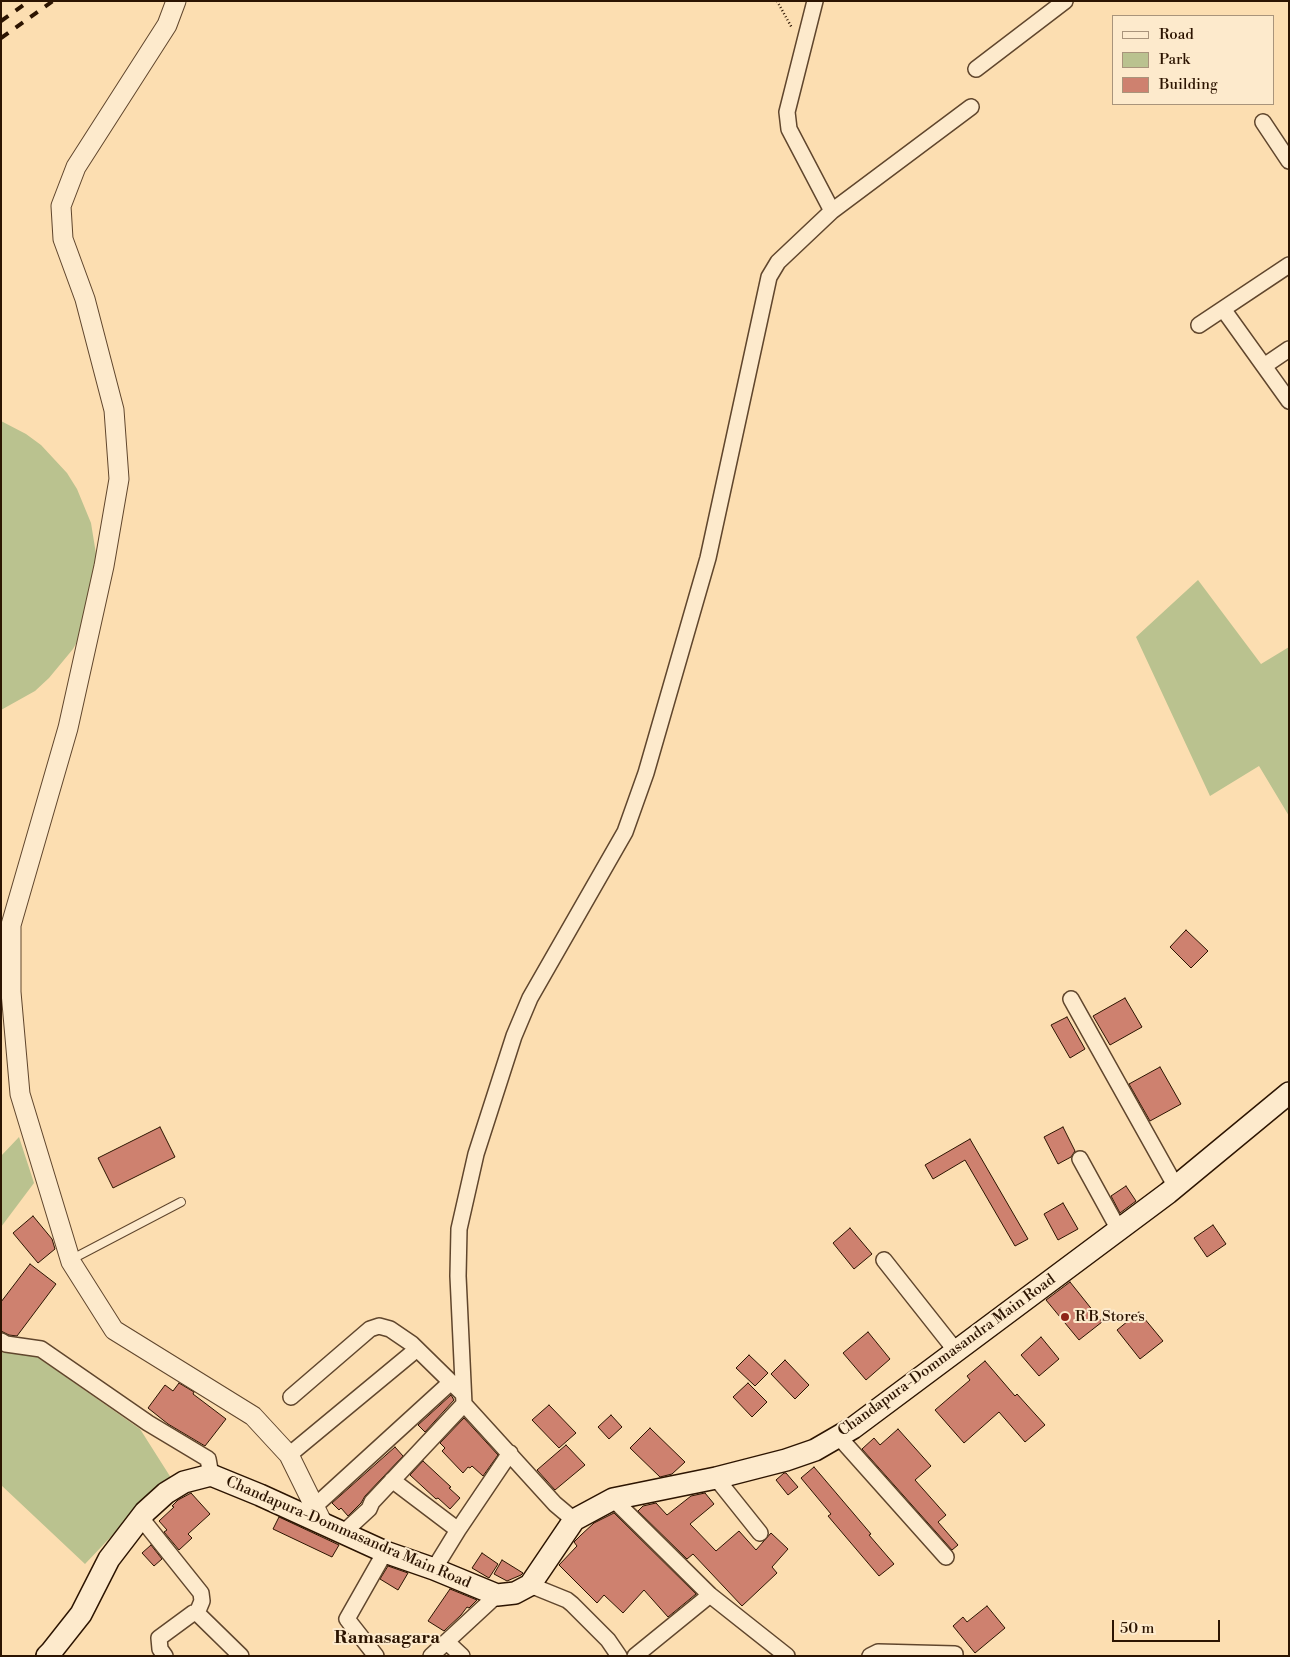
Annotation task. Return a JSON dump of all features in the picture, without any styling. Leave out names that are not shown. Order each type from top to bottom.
[{"type":"main road","name":"Chandapura-Dommasandra Main Road","points":[[530,1585],[574,1520],[613,1499],[716,1478],[800,1455],[815,1450],[853,1428],[1176,1187],[1289,1093]]},
{"type":"main road","name":"Chandapura-Dommasandra Main Road","points":[[46,1656],[81,1614],[109,1558],[141,1518],[166,1493],[184,1482],[211,1475],[260,1495],[319,1515],[343,1533],[385,1552],[434,1569],[497,1595]]},
{"type":"main road","points":[[497,1595],[515,1593],[530,1585]]},
{"type":"street","points":[[176,1],[167,25],[76,167],[61,206],[63,239],[85,299],[114,410],[119,479],[104,566],[68,728],[11,925],[10,992],[20,1094],[71,1262],[114,1330],[253,1416],[288,1455],[319,1515],[451,1382]]},
{"type":"street","points":[[815,1],[787,112],[788,129],[832,211]]},
{"type":"street","points":[[976,69],[1065,1]]},
{"type":"street","points":[[343,1533],[369,1509],[372,1502],[464,1399],[458,1276],[459,1229],[482,1137],[514,1036],[530,998],[626,832],[646,773],[708,558],[769,277],[778,262],[832,211],[971,107]]},
{"type":"street","points":[[1263,122],[1289,161]]},
{"type":"street","points":[[1199,325],[1289,265]]},
{"type":"street","points":[[1223,309],[1289,400]]},
{"type":"street","points":[[1264,366],[1289,349]]},
{"type":"street","points":[[1071,999],[1176,1187]]},
{"type":"street","points":[[1080,1159],[1119,1230]]},
{"type":"street","points":[[884,1260],[956,1351]]},
{"type":"street","points":[[291,1397],[370,1329],[379,1326],[390,1329],[418,1349],[451,1382],[555,1504],[574,1520]]},
{"type":"street","points":[[1,1341],[6,1344],[41,1349],[148,1423],[208,1459],[211,1475]]},
{"type":"street","points":[[288,1455],[418,1349]]},
{"type":"street","points":[[838,1436],[946,1557]]},
{"type":"street","points":[[434,1569],[510,1453]]},
{"type":"street","points":[[716,1478],[760,1533]]},
{"type":"street","points":[[392,1480],[458,1530]]},
{"type":"street","points":[[613,1499],[710,1595],[787,1656]]},
{"type":"street","points":[[141,1518],[201,1593],[202,1601],[197,1613]]},
{"type":"street","points":[[376,1656],[347,1619],[385,1552]]},
{"type":"street","points":[[530,1585],[572,1604],[608,1640],[619,1656]]},
{"type":"street","points":[[431,1656],[497,1595]]},
{"type":"street","points":[[635,1656],[710,1595]]},
{"type":"street","points":[[165,1656],[160,1649],[159,1638],[192,1613],[197,1613]]},
{"type":"street","points":[[197,1613],[241,1656]]},
{"type":"street","points":[[447,1642],[462,1656]]},
{"type":"street","points":[[870,1656],[878,1652],[955,1654]]},
{"type":"lane","points":[[71,1262],[76,1257],[180,1202]]},
{"type":"path","points":[[777,1],[803,47]]},
{"type":"green space","points":[[1,421],[26,434],[41,445],[67,473],[77,489],[91,523],[97,560],[82,633],[73,649],[49,678],[35,691],[1,710]]},
{"type":"green space","points":[[1198,580],[1261,664],[1289,647],[1289,816],[1259,766],[1210,796],[1136,637]]},
{"type":"green space","points":[[19,1137],[34,1183],[1,1227],[1,1156]]},
{"type":"green space","points":[[1,1352],[36,1356],[140,1429],[173,1481],[144,1502],[85,1564],[1,1485]]},
{"type":"building","points":[[1186,930],[1208,951],[1191,968],[1170,947]]},
{"type":"building","points":[[1125,998],[1142,1027],[1110,1045],[1093,1016]]},
{"type":"building","points":[[1067,1017],[1085,1049],[1070,1058],[1051,1025]]},
{"type":"building","points":[[1160,1067],[1181,1104],[1150,1121],[1129,1084]]},
{"type":"building","points":[[160,1127],[175,1157],[113,1188],[98,1158]]},
{"type":"building","points":[[1063,1127],[1075,1151],[1071,1157],[1058,1164],[1044,1137]]},
{"type":"building","points":[[970,1139],[1028,1239],[1015,1246],[965,1160],[933,1179],[925,1165]]},
{"type":"building","points":[[1126,1186],[1136,1201],[1120,1213],[1111,1196]]},
{"type":"building","points":[[1063,1203],[1078,1229],[1058,1240],[1044,1214]]},
{"type":"building","points":[[33,1216],[52,1239],[55,1249],[38,1263],[13,1233]]},
{"type":"building","points":[[1213,1225],[1226,1244],[1207,1257],[1194,1238]]},
{"type":"building","points":[[850,1228],[872,1254],[854,1269],[833,1243]]},
{"type":"building","points":[[30,1264],[56,1284],[17,1336],[9,1335],[1,1331],[1,1302]]},
{"type":"building","points":[[1070,1282],[1102,1322],[1079,1340],[1046,1300]]},
{"type":"building","points":[[1139,1312],[1163,1341],[1140,1359],[1117,1330]]},
{"type":"building","points":[[868,1332],[890,1359],[866,1380],[843,1353]]},
{"type":"building","points":[[1041,1337],[1059,1359],[1039,1376],[1021,1355]]},
{"type":"building","points":[[749,1355],[768,1373],[755,1386],[736,1368]]},
{"type":"building","points":[[785,1360],[809,1385],[795,1399],[771,1374]]},
{"type":"building","points":[[985,1361],[1015,1396],[1017,1394],[1045,1425],[1025,1442],[999,1412],[964,1443],[935,1410],[970,1380],[967,1376]]},
{"type":"building","points":[[179,1383],[194,1392],[193,1394],[226,1419],[205,1446],[168,1424],[148,1408],[165,1385],[173,1391]]},
{"type":"building","points":[[748,1383],[767,1402],[752,1417],[733,1397]]},
{"type":"building","points":[[451,1395],[454,1400],[425,1432],[418,1425]]},
{"type":"building","points":[[549,1405],[576,1433],[559,1448],[532,1420]]},
{"type":"building","points":[[611,1415],[622,1427],[609,1439],[598,1427]]},
{"type":"building","points":[[464,1418],[498,1455],[483,1476],[472,1466],[468,1467],[463,1473],[442,1451],[445,1448],[440,1443]]},
{"type":"building","points":[[650,1428],[685,1462],[672,1474],[660,1477],[630,1448]]},
{"type":"building","points":[[898,1429],[931,1466],[915,1480],[946,1515],[938,1522],[958,1545],[952,1550],[862,1449],[874,1438],[880,1445]]},
{"type":"building","points":[[566,1445],[585,1465],[555,1490],[537,1470]]},
{"type":"building","points":[[395,1447],[403,1456],[348,1516],[341,1508],[339,1510],[332,1503]]},
{"type":"building","points":[[423,1461],[460,1498],[450,1509],[410,1475]]},
{"type":"building","points":[[814,1467],[894,1564],[879,1576],[828,1516],[831,1514],[801,1478]]},
{"type":"building","points":[[784,1473],[798,1487],[788,1495],[776,1480]]},
{"type":"building","points":[[191,1493],[210,1514],[188,1534],[192,1538],[179,1550],[164,1532],[167,1530],[159,1521],[174,1507],[172,1506],[178,1500]]},
{"type":"building","points":[[705,1493],[714,1504],[690,1524],[716,1551],[739,1531],[756,1550],[771,1533],[788,1549],[772,1567],[777,1573],[742,1606],[693,1554],[687,1559],[638,1511],[643,1506],[656,1503],[667,1515],[691,1496]]},
{"type":"building","points":[[614,1513],[696,1594],[668,1617],[644,1590],[623,1613],[604,1595],[597,1603],[559,1565],[577,1546],[574,1542],[581,1535],[594,1523]]},
{"type":"building","points":[[279,1517],[339,1545],[332,1557],[273,1529]]},
{"type":"building","points":[[151,1545],[162,1559],[154,1566],[142,1553]]},
{"type":"building","points":[[482,1553],[498,1564],[489,1578],[472,1568]]},
{"type":"building","points":[[502,1560],[523,1573],[507,1581],[494,1574]]},
{"type":"building","points":[[388,1566],[408,1573],[398,1590],[380,1579]]},
{"type":"building","points":[[450,1589],[477,1600],[469,1608],[467,1607],[444,1631],[428,1621]]},
{"type":"building","points":[[987,1606],[1005,1628],[975,1653],[953,1626],[963,1617],[967,1622]]},
{"type":"railway","points":[[1,21],[29,1]]},
{"type":"railway","points":[[1,38],[53,1]]},
{"type":"place","name":"R B Stores","points":[[1065,1317]]},
{"type":"district","name":"Ramasagara","points":[[387,1639]]}]
